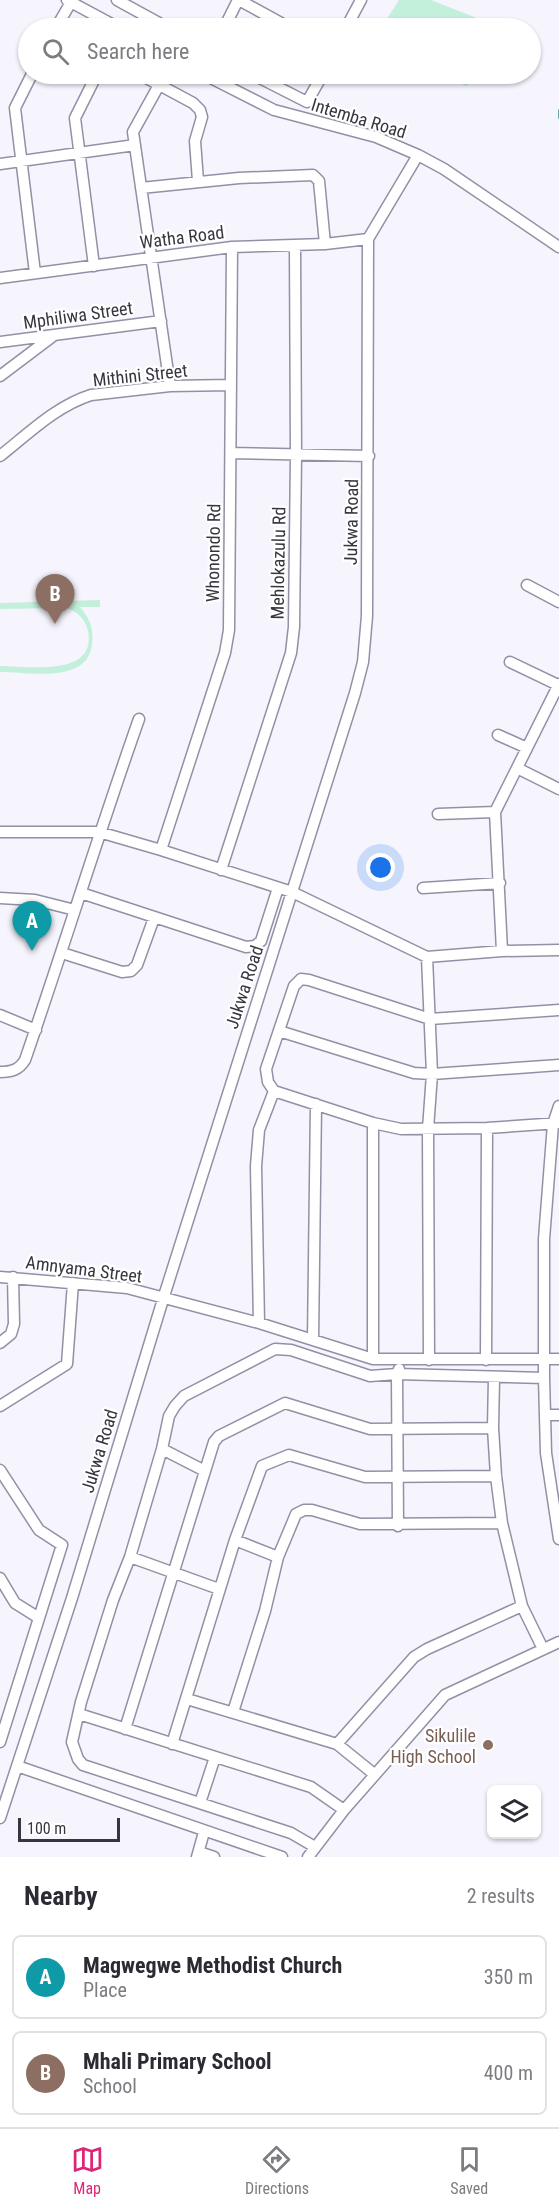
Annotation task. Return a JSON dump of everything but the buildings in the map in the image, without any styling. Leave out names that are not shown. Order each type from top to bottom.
[{"type":"street","points":[[117,0],[150,18]]},
{"type":"street","points":[[229,18],[239,0],[272,18]]},
{"type":"street","points":[[61,18],[69,1],[100,18]]},
{"type":"street","points":[[351,18],[359,1]]},
{"type":"street","points":[[27,84],[15,108],[35,273]]},
{"type":"street","points":[[92,84],[76,113],[78,154],[94,266]]},
{"type":"street","name":"Intemba Road","points":[[223,84],[274,110],[376,137],[418,155],[444,169],[559,248]]},
{"type":"street","points":[[272,84],[307,102],[317,84]]},
{"type":"street","points":[[170,386],[133,132],[159,85],[194,103],[200,110],[202,117],[195,141],[198,181]]},
{"type":"street","points":[[0,164],[135,146]]},
{"type":"street","points":[[368,239],[418,155]]},
{"type":"street","points":[[141,188],[198,181],[313,175],[319,181],[325,244]]},
{"type":"street","name":"Watha Road","points":[[0,278],[232,247],[325,244],[368,239]]},
{"type":"street","name":"Jukwa Road","points":[[0,1818],[72,1598],[164,1296],[363,662],[367,616],[369,456],[368,239]]},
{"type":"street","name":"Mehlokazulu Rd","points":[[221,870],[291,653],[294,627],[296,455],[295,245]]},
{"type":"street","name":"Whonondo Rd","points":[[161,850],[225,653],[229,630],[232,247]]},
{"type":"street","name":"Mphiliwa Street","points":[[0,342],[161,321]]},
{"type":"street","points":[[0,376],[53,336]]},
{"type":"street","name":"Mithini Street","points":[[0,456],[65,406],[91,395],[170,386],[231,386]]},
{"type":"street","points":[[231,453],[369,456]]},
{"type":"street","points":[[526,585],[559,602]]},
{"type":"street","points":[[502,951],[495,812],[559,684],[510,662]]},
{"type":"street","points":[[0,1072],[15,1070],[21,1066],[36,1030],[99,832],[139,719]]},
{"type":"street","points":[[498,735],[527,748]]},
{"type":"street","points":[[517,768],[559,789]]},
{"type":"street","points":[[438,814],[495,812]]},
{"type":"street","points":[[0,832],[99,832],[161,850],[292,892],[427,957],[502,951],[559,950]]},
{"type":"street","points":[[423,888],[500,883]]},
{"type":"street","points":[[81,893],[246,947],[255,946],[261,941],[278,888]]},
{"type":"street","points":[[0,908],[0,898],[35,900],[75,910]]},
{"type":"street","points":[[62,953],[122,972],[131,971],[137,965],[154,918]]},
{"type":"street","points":[[427,957],[432,1074],[428,1129],[429,1359]]},
{"type":"street","points":[[556,1123],[487,1128],[401,1129],[373,1123],[274,1091],[268,1082],[266,1069],[294,986],[301,979],[430,1019],[559,1010]]},
{"type":"street","points":[[0,1015],[36,1030]]},
{"type":"street","points":[[279,1031],[414,1073],[432,1074],[559,1065]]},
{"type":"street","points":[[259,1323],[256,1166],[259,1130],[274,1091]]},
{"type":"street","points":[[314,1341],[316,1104]]},
{"type":"street","points":[[559,1106],[544,1239],[544,1378],[547,1463],[559,1539]]},
{"type":"street","points":[[373,1123],[373,1359]]},
{"type":"street","points":[[486,1360],[487,1128]]},
{"type":"street","name":"Amnyama Street","points":[[0,1277],[127,1288],[164,1296],[373,1359],[559,1359]]},
{"type":"street","points":[[0,1343],[11,1334],[14,1324],[13,1277]]},
{"type":"street","points":[[0,1406],[67,1364],[73,1283]]},
{"type":"street","points":[[315,1847],[291,1833],[83,1765],[78,1759],[72,1742],[113,1600],[130,1557],[162,1449],[169,1416],[184,1396],[275,1349],[291,1350],[370,1376],[397,1374],[544,1378]]},
{"type":"street","points":[[398,1526],[397,1374],[402,1360]]},
{"type":"street","points":[[494,1377],[493,1428],[502,1523],[522,1606],[543,1649]]},
{"type":"street","points":[[125,1729],[214,1442],[219,1436],[280,1403],[289,1403],[370,1429],[493,1428]]},
{"type":"street","points":[[545,1415],[559,1415]]},
{"type":"street","points":[[162,1449],[205,1471]]},
{"type":"street","points":[[172,1744],[219,1589],[262,1466],[284,1456],[292,1455],[365,1477],[496,1476]]},
{"type":"street","points":[[0,1470],[39,1530],[62,1545],[39,1618],[4,1713],[0,1742]]},
{"type":"street","points":[[233,1712],[265,1611],[278,1557],[296,1514],[304,1510],[312,1510],[355,1524],[398,1526],[502,1523]]},
{"type":"street","points":[[235,1540],[278,1557]]},
{"type":"street","points":[[130,1557],[219,1589]]},
{"type":"street","points":[[0,1578],[15,1603],[39,1618]]},
{"type":"street","points":[[337,1744],[414,1658],[427,1649],[522,1606]]},
{"type":"street","points":[[308,1857],[374,1774],[445,1695],[559,1642]]},
{"type":"street","points":[[187,1699],[337,1744],[374,1774]]},
{"type":"street","points":[[79,1714],[314,1788],[344,1810]]},
{"type":"street","points":[[200,1803],[215,1757]]},
{"type":"street","points":[[17,1766],[282,1857]]},
{"type":"street","points":[[204,1832],[198,1855],[214,1857]]},
{"type":"green space","points":[[399,0],[431,0],[477,18],[387,18]]},
{"type":"green space","points":[[100,600],[100,607],[80,607],[90,624],[92,645],[88,657],[80,666],[55,673],[0,672],[0,666],[42,667],[71,663],[82,656],[88,646],[88,631],[81,617],[67,608],[0,609],[0,603]]},
{"type":"waterway","points":[[559,110],[559,118]]},
{"type":"place","name":"Mhali Primary School","points":[[55,624]]},
{"type":"place","name":"Magwegwe Methodist Church","points":[[32,951]]},
{"type":"place","name":"Sikulile High School","points":[[488,1745]]}]
